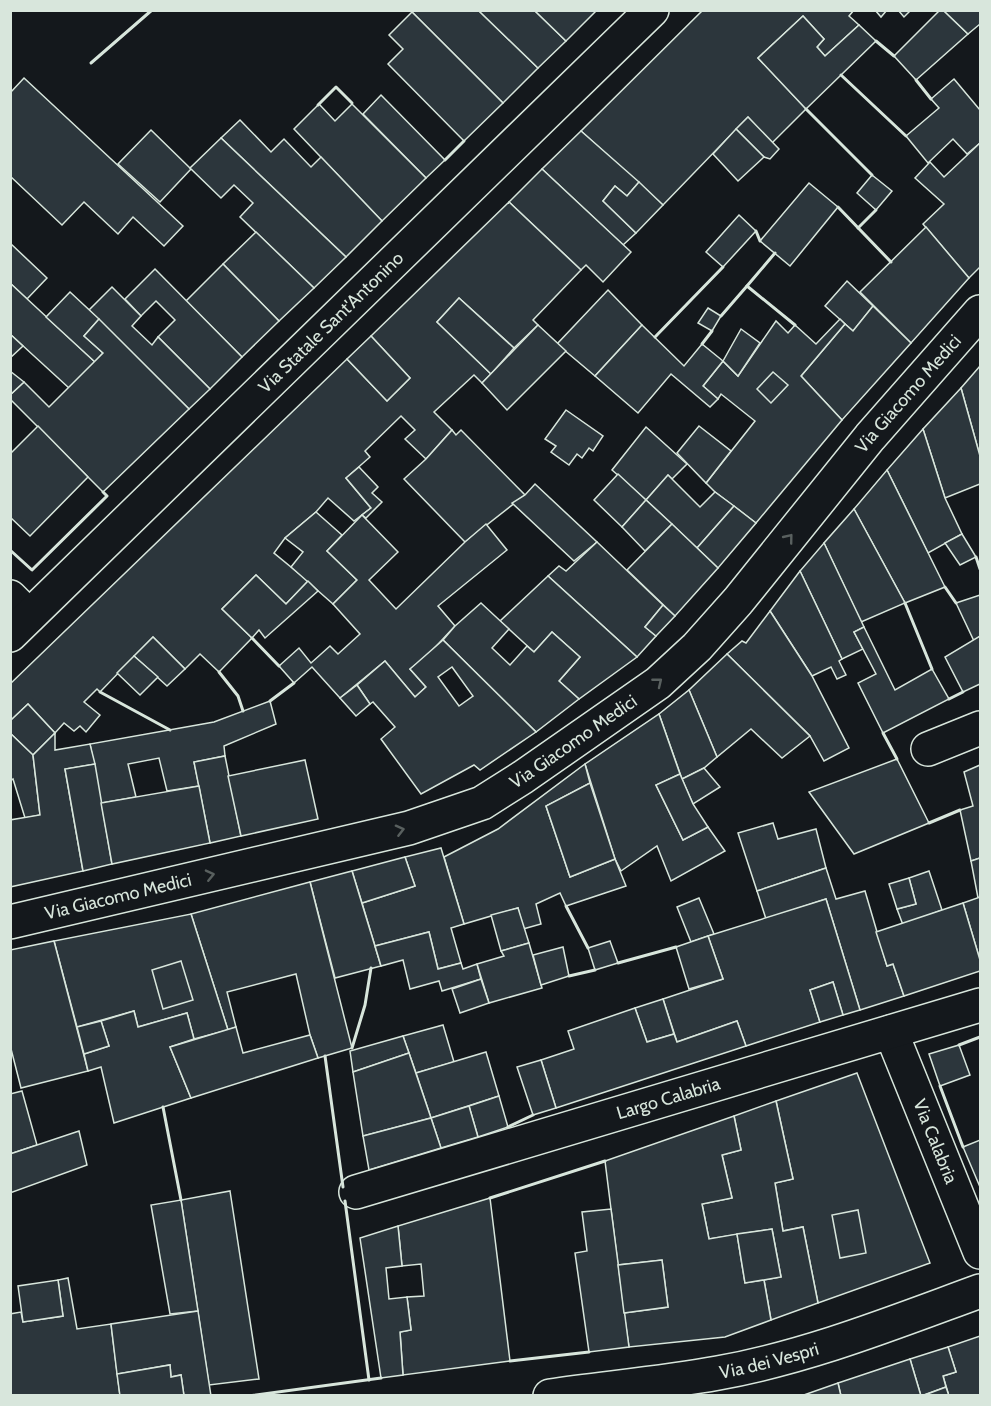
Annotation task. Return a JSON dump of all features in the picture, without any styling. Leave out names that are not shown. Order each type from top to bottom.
[{"type":"street","name":"Via Statale Sant'Antonino","points":[[17,616],[652,10]]},
{"type":"street","name":"Via Giacomo Medici","points":[[10,922],[409,828],[482,803],[490,798],[658,683],[697,647],[738,601],[870,436],[940,355],[981,312]]},
{"type":"street","points":[[928,749],[981,728]]},
{"type":"street","name":"Largo Calabria","points":[[356,1192],[981,1005]]},
{"type":"street","name":"Via Calabria","points":[[891,1032],[981,1252]]},
{"type":"street","name":"Via dei Vespri","points":[[550,1395],[718,1373],[789,1356],[903,1320],[981,1291]]},
{"type":"building","points":[[410,10],[478,10],[538,68],[503,103]]},
{"type":"building","points":[[478,10],[534,10],[566,41],[538,68]]},
{"type":"building","points":[[534,10],[597,10],[566,41]]},
{"type":"building","points":[[703,10],[854,10],[849,16],[859,25],[825,56],[817,47],[824,39],[803,16],[758,58],[806,109],[772,143],[748,117],[663,205],[581,131]]},
{"type":"building","points":[[875,10],[887,10],[881,17]]},
{"type":"building","points":[[898,10],[911,10],[904,17]]},
{"type":"building","points":[[940,10],[943,10],[968,34],[916,80],[894,56]]},
{"type":"building","points":[[943,10],[980,10],[980,24],[968,34]]},
{"type":"building","points":[[412,12],[503,103],[464,141],[388,64],[403,49],[389,35]]},
{"type":"building","points":[[803,16],[824,39],[817,47],[825,56],[859,25],[876,41],[806,109],[758,58]]},
{"type":"building","points":[[24,78],[183,226],[164,246],[133,217],[118,234],[84,202],[62,225],[10,176],[10,93]]},
{"type":"building","points":[[954,79],[980,110],[980,143],[967,154],[953,139],[928,163],[906,136],[939,108],[931,99]]},
{"type":"building","points":[[381,95],[445,160],[426,178],[363,114]]},
{"type":"building","points":[[319,104],[335,121],[352,104],[426,178],[382,221],[294,129]]},
{"type":"building","points":[[748,117],[779,149],[770,159],[764,157],[736,129]]},
{"type":"building","points":[[240,120],[271,152],[284,139],[311,167],[321,157],[382,221],[346,257],[221,138]]},
{"type":"building","points":[[736,129],[764,157],[738,181],[713,154]]},
{"type":"building","points":[[151,130],[191,169],[160,202],[118,164]]},
{"type":"building","points":[[581,131],[639,182],[627,196],[615,186],[603,201],[636,233],[623,245],[542,169]]},
{"type":"building","points":[[221,138],[346,257],[314,288],[240,217],[253,203],[234,185],[221,198],[190,168]]},
{"type":"building","points":[[980,143],[980,267],[969,278],[923,224],[944,204],[915,178],[930,162],[944,177]]},
{"type":"building","points":[[542,169],[631,252],[603,282],[586,265],[581,270],[509,202]]},
{"type":"building","points":[[872,175],[892,191],[876,210],[857,193]]},
{"type":"building","points":[[639,182],[663,205],[636,233],[603,201],[615,186],[627,196]]},
{"type":"building","points":[[809,183],[838,207],[790,266],[760,241]]},
{"type":"building","points":[[509,202],[581,270],[533,320],[538,325],[514,348],[459,298],[437,322],[491,374],[482,383],[474,375],[434,412],[452,430],[426,459],[405,439],[415,430],[401,416],[365,451],[370,457],[346,478],[371,508],[354,521],[328,498],[316,512],[285,538],[274,553],[308,581],[286,604],[256,575],[222,609],[252,638],[219,672],[200,654],[185,669],[153,637],[100,692],[97,689],[84,702],[100,715],[86,732],[80,726],[74,731],[64,723],[55,733],[28,704],[10,721],[10,684],[347,359],[387,401],[410,378],[371,336]]},
{"type":"building","points":[[739,215],[756,231],[723,267],[706,252]]},
{"type":"building","points":[[926,227],[969,278],[911,343],[860,292]]},
{"type":"building","points":[[256,232],[314,288],[279,321],[223,264]]},
{"type":"building","points":[[10,243],[47,278],[27,299],[10,283]]},
{"type":"building","points":[[223,264],[279,321],[242,357],[186,301]]},
{"type":"building","points":[[155,269],[242,357],[210,389],[158,337],[175,320],[156,301],[141,316],[125,299]]},
{"type":"building","points":[[847,281],[873,306],[853,331],[825,306]]},
{"type":"building","points":[[10,283],[95,362],[69,388],[10,334]]},
{"type":"building","points":[[112,287],[141,316],[132,326],[152,345],[158,337],[210,389],[189,409],[89,310]]},
{"type":"building","points":[[608,290],[642,325],[595,376],[557,344]]},
{"type":"building","points":[[70,292],[99,319],[84,336],[103,353],[95,362],[46,317]]},
{"type":"building","points":[[459,298],[514,348],[491,374],[437,322]]},
{"type":"building","points":[[873,306],[911,343],[842,420],[801,376],[845,324],[853,331]]},
{"type":"building","points":[[708,308],[721,316],[712,331],[698,323]]},
{"type":"building","points":[[99,319],[189,409],[103,492],[10,399],[10,395],[24,382],[49,407],[103,353],[84,336]]},
{"type":"building","points":[[840,319],[845,324],[801,376],[842,420],[756,523],[706,483],[755,421],[721,394],[718,399],[703,386],[723,361],[738,376],[776,321],[788,333],[795,325],[816,344]]},
{"type":"building","points":[[538,325],[566,351],[507,410],[482,383]]},
{"type":"building","points":[[642,325],[684,366],[702,344],[723,361],[703,386],[718,399],[710,407],[671,374],[638,413],[595,376]]},
{"type":"building","points":[[741,329],[760,343],[738,376],[723,361]]},
{"type":"building","points":[[10,334],[23,346],[10,358]]},
{"type":"building","points":[[371,336],[410,378],[387,401],[347,359]]},
{"type":"building","points":[[980,366],[980,456],[961,388]]},
{"type":"building","points":[[10,371],[24,382],[10,395]]},
{"type":"building","points":[[773,372],[788,385],[771,403],[757,389]]},
{"type":"building","points":[[961,388],[980,456],[980,484],[945,498],[923,429]]},
{"type":"building","points":[[566,410],[603,436],[593,451],[589,448],[582,458],[577,454],[569,465],[551,452],[556,446],[545,439]]},
{"type":"building","points":[[38,426],[88,477],[30,536],[10,517],[10,454]]},
{"type":"building","points":[[699,426],[731,451],[706,483],[677,453]]},
{"type":"building","points":[[646,427],[687,464],[672,479],[668,475],[646,500],[612,470]]},
{"type":"building","points":[[923,429],[945,498],[962,534],[928,553],[887,470]]},
{"type":"building","points":[[452,430],[456,435],[461,430],[525,495],[465,542],[404,479]]},
{"type":"building","points":[[359,467],[378,487],[372,493],[382,502],[366,518],[362,515],[371,508],[346,478]]},
{"type":"building","points":[[887,470],[945,587],[905,603],[854,509]]},
{"type":"building","points":[[618,474],[646,500],[622,527],[594,500]]},
{"type":"building","points":[[668,475],[700,507],[715,492],[734,506],[697,548],[646,500]]},
{"type":"building","points":[[535,484],[597,542],[574,561],[512,503],[525,495]]},
{"type":"building","points":[[646,500],[672,524],[645,551],[622,527]]},
{"type":"building","points":[[734,506],[756,523],[718,568],[697,548]]},
{"type":"building","points":[[854,509],[905,603],[861,622],[824,543]]},
{"type":"building","points":[[316,512],[342,535],[327,551],[357,580],[333,604],[291,567],[303,552],[285,538]]},
{"type":"building","points":[[362,515],[398,552],[369,580],[396,609],[486,524],[507,550],[438,606],[455,626],[426,657],[410,669],[426,687],[415,697],[385,661],[340,698],[312,667],[294,683],[279,666],[299,648],[311,663],[330,646],[338,654],[360,634],[333,604],[357,580],[327,551]]},
{"type":"building","points":[[672,524],[718,568],[675,616],[627,570]]},
{"type":"building","points":[[962,534],[976,557],[960,565],[945,543]]},
{"type":"building","points":[[597,542],[663,605],[645,627],[656,636],[637,657],[548,576],[559,566],[566,571]]},
{"type":"building","points":[[824,543],[864,627],[854,632],[863,649],[842,659],[800,571]]},
{"type":"building","points":[[800,571],[842,659],[839,661],[846,675],[837,679],[831,667],[812,676],[770,611]]},
{"type":"building","points":[[256,575],[286,604],[308,581],[318,591],[265,638],[259,630],[252,638],[222,609]]},
{"type":"building","points":[[548,576],[637,657],[579,699],[559,681],[580,657],[552,632],[534,652],[500,621]]},
{"type":"building","points":[[980,595],[980,636],[974,641],[956,603]]},
{"type":"building","points":[[481,603],[509,629],[492,648],[510,665],[527,646],[534,652],[552,632],[580,657],[559,681],[579,699],[536,732],[443,640]]},
{"type":"building","points":[[663,605],[675,616],[656,636],[645,627]]},
{"type":"building","points":[[770,611],[812,676],[849,748],[824,761],[810,736],[727,654],[742,641],[746,643]]},
{"type":"building","points":[[864,627],[895,690],[932,669],[949,699],[883,733],[858,683],[876,674],[854,632]]},
{"type":"building","points":[[980,636],[980,684],[963,692],[945,657]]},
{"type":"building","points":[[153,637],[185,669],[167,686],[134,656]]},
{"type":"building","points":[[443,640],[536,732],[480,770],[474,765],[421,794],[381,739],[395,727],[373,702],[370,704],[357,685],[385,661],[415,697],[426,687],[410,669]],"holes":[[[452,667],[473,696],[459,706],[438,677]]]},
{"type":"building","points":[[727,654],[810,736],[782,758],[751,729],[717,757],[689,690]]},
{"type":"building","points":[[134,656],[158,677],[140,695],[117,673]]},
{"type":"building","points":[[357,685],[370,704],[356,716],[340,698]]},
{"type":"building","points":[[689,690],[717,757],[704,768],[682,779],[659,714]]},
{"type":"building","points":[[270,701],[276,724],[224,746],[225,756],[194,762],[199,786],[167,791],[159,758],[128,764],[136,797],[101,803],[90,744],[214,722]]},
{"type":"building","points":[[28,704],[55,733],[33,755],[10,733],[10,721]]},
{"type":"building","points":[[659,714],[680,774],[656,785],[683,840],[708,827],[725,851],[671,881],[657,846],[621,871],[615,859],[585,764]]},
{"type":"building","points":[[10,733],[33,755],[40,815],[25,818],[13,779],[10,781]]},
{"type":"building","points":[[55,733],[55,750],[90,744],[95,764],[65,769],[83,871],[10,887],[10,820],[40,815],[33,755]]},
{"type":"building","points":[[225,756],[241,836],[210,843],[194,762]]},
{"type":"building","points":[[897,759],[929,823],[854,854],[809,792]]},
{"type":"building","points":[[305,760],[318,819],[241,836],[228,776]]},
{"type":"building","points":[[95,764],[112,864],[83,871],[65,769]]},
{"type":"building","points":[[585,764],[590,783],[546,806],[570,877],[615,859],[626,886],[566,906],[560,893],[536,904],[541,924],[523,929],[518,908],[464,924],[444,857],[498,829]]},
{"type":"building","points":[[980,765],[980,858],[971,861],[960,810],[973,806],[964,772]]},
{"type":"building","points":[[704,768],[720,787],[693,804],[682,779]]},
{"type":"building","points":[[680,774],[693,804],[708,827],[683,840],[656,785]]},
{"type":"building","points":[[590,783],[615,859],[570,877],[546,806]]},
{"type":"building","points":[[199,786],[210,843],[112,864],[101,803]]},
{"type":"building","points":[[773,823],[778,839],[816,829],[826,868],[757,891],[738,833]]},
{"type":"building","points":[[441,848],[464,924],[451,928],[461,963],[438,969],[429,932],[375,946],[362,903],[415,886],[405,857]]},
{"type":"building","points":[[405,857],[415,886],[362,903],[352,871]]},
{"type":"building","points":[[980,858],[980,897],[978,898],[971,861]]},
{"type":"building","points":[[826,868],[836,899],[865,891],[887,966],[893,964],[904,996],[860,1010],[826,899],[766,919],[757,891]]},
{"type":"building","points":[[352,871],[381,966],[335,978],[310,882]]},
{"type":"building","points":[[929,871],[942,910],[903,925],[897,909],[916,904],[909,878]]},
{"type":"building","points":[[909,878],[916,904],[897,909],[889,884]]},
{"type":"building","points":[[310,882],[352,1048],[318,1058],[310,1035],[296,974],[227,992],[236,1027],[228,1030],[191,914]]},
{"type":"building","points":[[980,897],[980,960],[963,903]]},
{"type":"building","points":[[699,898],[714,934],[691,942],[677,907]]},
{"type":"building","points":[[826,899],[860,1010],[843,1015],[833,982],[810,990],[820,1022],[746,1046],[737,1021],[677,1042],[663,999],[723,979],[708,936]]},
{"type":"building","points":[[963,903],[980,960],[980,971],[904,996],[893,964],[887,966],[876,932]]},
{"type":"building","points":[[518,908],[529,943],[501,951],[491,915]]},
{"type":"building","points":[[191,914],[228,1030],[194,1039],[187,1013],[138,1027],[134,1011],[77,1027],[54,941]]},
{"type":"building","points":[[429,932],[438,969],[461,963],[463,969],[477,964],[481,979],[442,991],[439,981],[410,989],[403,960],[381,966],[375,946]]},
{"type":"building","points":[[708,936],[723,979],[689,989],[676,947]]},
{"type":"building","points":[[54,941],[88,1071],[21,1088],[10,1045],[10,950]]},
{"type":"building","points":[[610,941],[618,963],[595,970],[588,948]]},
{"type":"building","points":[[529,943],[542,988],[489,1003],[477,964],[504,956],[501,951]]},
{"type":"building","points":[[563,947],[569,976],[541,985],[533,955]]},
{"type":"building","points":[[181,961],[193,1000],[163,1009],[152,970]]},
{"type":"building","points":[[481,979],[489,1003],[460,1013],[452,989]]},
{"type":"building","points":[[833,982],[843,1015],[820,1022],[810,990]]},
{"type":"building","points":[[663,999],[674,1034],[647,1042],[635,1008]]},
{"type":"building","points":[[635,1008],[647,1042],[674,1034],[677,1042],[737,1021],[746,1046],[556,1108],[541,1060],[574,1049],[568,1031]]},
{"type":"building","points":[[134,1011],[138,1027],[187,1013],[194,1039],[170,1047],[191,1098],[114,1123],[101,1067],[88,1071],[84,1054],[109,1046],[101,1021]]},
{"type":"building","points":[[101,1021],[109,1046],[84,1054],[77,1027]]},
{"type":"building","points":[[443,1025],[454,1062],[416,1073],[403,1036]]},
{"type":"building","points":[[236,1027],[243,1053],[310,1035],[318,1058],[191,1098],[170,1047]]},
{"type":"building","points":[[403,1036],[409,1053],[353,1072],[350,1051]]},
{"type":"building","points":[[959,1045],[970,1075],[940,1086],[929,1054]]},
{"type":"building","points":[[486,1052],[499,1096],[431,1118],[416,1073]]},
{"type":"building","points":[[409,1053],[431,1118],[363,1136],[353,1072]]},
{"type":"building","points":[[541,1060],[556,1108],[533,1115],[517,1067]]},
{"type":"building","points":[[857,1073],[930,1263],[818,1303],[803,1227],[783,1231],[775,1183],[793,1179],[776,1101]]},
{"type":"building","points":[[22,1091],[37,1145],[10,1154],[10,1094]]},
{"type":"building","points":[[499,1096],[508,1127],[478,1137],[469,1106]]},
{"type":"building","points":[[776,1101],[793,1179],[775,1183],[783,1231],[803,1227],[818,1303],[771,1320],[764,1280],[781,1277],[772,1229],[709,1239],[702,1204],[732,1198],[722,1155],[741,1150],[734,1116]]},
{"type":"building","points":[[469,1106],[478,1137],[441,1148],[431,1118]]},
{"type":"building","points":[[734,1116],[741,1150],[722,1155],[732,1198],[702,1204],[709,1239],[737,1234],[745,1283],[764,1280],[771,1320],[725,1337],[629,1347],[624,1313],[668,1307],[662,1260],[618,1265],[605,1161]]},
{"type":"building","points":[[431,1118],[441,1148],[369,1170],[363,1136]]},
{"type":"building","points":[[79,1131],[87,1165],[10,1193],[10,1154]]},
{"type":"building","points":[[980,1140],[980,1187],[963,1147]]},
{"type":"building","points":[[230,1191],[259,1379],[209,1385],[181,1200]]},
{"type":"building","points":[[490,1198],[510,1361],[403,1375],[400,1332],[411,1330],[407,1297],[424,1296],[421,1264],[402,1266],[398,1226]]},
{"type":"building","points":[[181,1200],[198,1311],[170,1314],[151,1205]]},
{"type":"building","points":[[611,1209],[629,1347],[589,1352],[575,1253],[587,1251],[582,1212]]},
{"type":"building","points":[[858,1210],[866,1253],[840,1258],[832,1215]]},
{"type":"building","points":[[398,1226],[402,1266],[386,1268],[389,1299],[407,1297],[411,1330],[400,1332],[403,1375],[381,1378],[360,1238]]},
{"type":"building","points":[[772,1229],[781,1277],[745,1283],[737,1234]]},
{"type":"building","points":[[662,1260],[668,1307],[624,1313],[618,1265]]},
{"type":"building","points":[[68,1278],[77,1329],[111,1324],[120,1396],[10,1396],[10,1314],[21,1312],[23,1322],[63,1316],[58,1280]]},
{"type":"building","points":[[58,1280],[63,1316],[23,1322],[18,1286]]},
{"type":"building","points":[[198,1311],[211,1396],[184,1396],[181,1375],[171,1377],[170,1365],[117,1374],[111,1324]]},
{"type":"building","points":[[980,1336],[980,1396],[949,1396],[943,1376],[956,1372],[948,1347]]},
{"type":"building","points":[[948,1347],[956,1372],[943,1376],[946,1387],[921,1396],[910,1359]]},
{"type":"building","points":[[910,1359],[921,1396],[841,1396],[838,1383]]},
{"type":"building","points":[[170,1365],[171,1377],[181,1375],[184,1396],[120,1396],[117,1374]]},
{"type":"building","points":[[838,1383],[841,1396],[801,1396]]},
{"type":"building","points":[[946,1387],[949,1396],[922,1396]]},
{"type":"wall","points":[[91,63],[152,10]]},
{"type":"wall","points":[[876,41],[894,56]]},
{"type":"wall","points":[[841,75],[906,136]]},
{"type":"wall","points":[[916,80],[931,99]]},
{"type":"wall","points":[[318,105],[336,87],[352,103]]},
{"type":"wall","points":[[806,109],[872,175]]},
{"type":"wall","points":[[445,160],[464,141]]},
{"type":"wall","points":[[838,207],[891,262]]},
{"type":"wall","points":[[858,228],[876,210]]},
{"type":"wall","points":[[756,231],[760,241]]},
{"type":"wall","points":[[747,286],[775,253]]},
{"type":"wall","points":[[655,337],[723,267]]},
{"type":"wall","points":[[721,316],[747,286],[795,325]]},
{"type":"wall","points":[[702,344],[712,331]]},
{"type":"wall","points":[[10,550],[32,570],[107,496],[103,492]]},
{"type":"wall","points":[[976,557],[980,569]]},
{"type":"wall","points":[[945,587],[956,603]]},
{"type":"wall","points":[[905,603],[932,669]]},
{"type":"wall","points":[[252,638],[279,666]]},
{"type":"wall","points":[[219,672],[238,696],[243,711]]},
{"type":"wall","points":[[270,701],[294,683]]},
{"type":"wall","points":[[100,692],[170,730]]},
{"type":"wall","points":[[949,699],[963,692]]},
{"type":"wall","points":[[883,733],[897,759]]},
{"type":"wall","points":[[929,823],[960,810]]},
{"type":"wall","points":[[566,906],[588,948]]},
{"type":"wall","points":[[618,963],[676,947]]},
{"type":"wall","points":[[352,1048],[365,1005],[371,968]]},
{"type":"wall","points":[[569,976],[595,970]]},
{"type":"wall","points":[[959,1045],[980,1037]]},
{"type":"wall","points":[[325,1056],[343,1187]]},
{"type":"wall","points":[[940,1086],[963,1147]]},
{"type":"wall","points":[[163,1107],[181,1200]]},
{"type":"wall","points":[[508,1127],[533,1115]]},
{"type":"wall","points":[[490,1198],[605,1161]]},
{"type":"wall","points":[[345,1201],[369,1380]]},
{"type":"wall","points":[[510,1361],[589,1352]]},
{"type":"wall","points":[[248,1396],[381,1378]]}]
